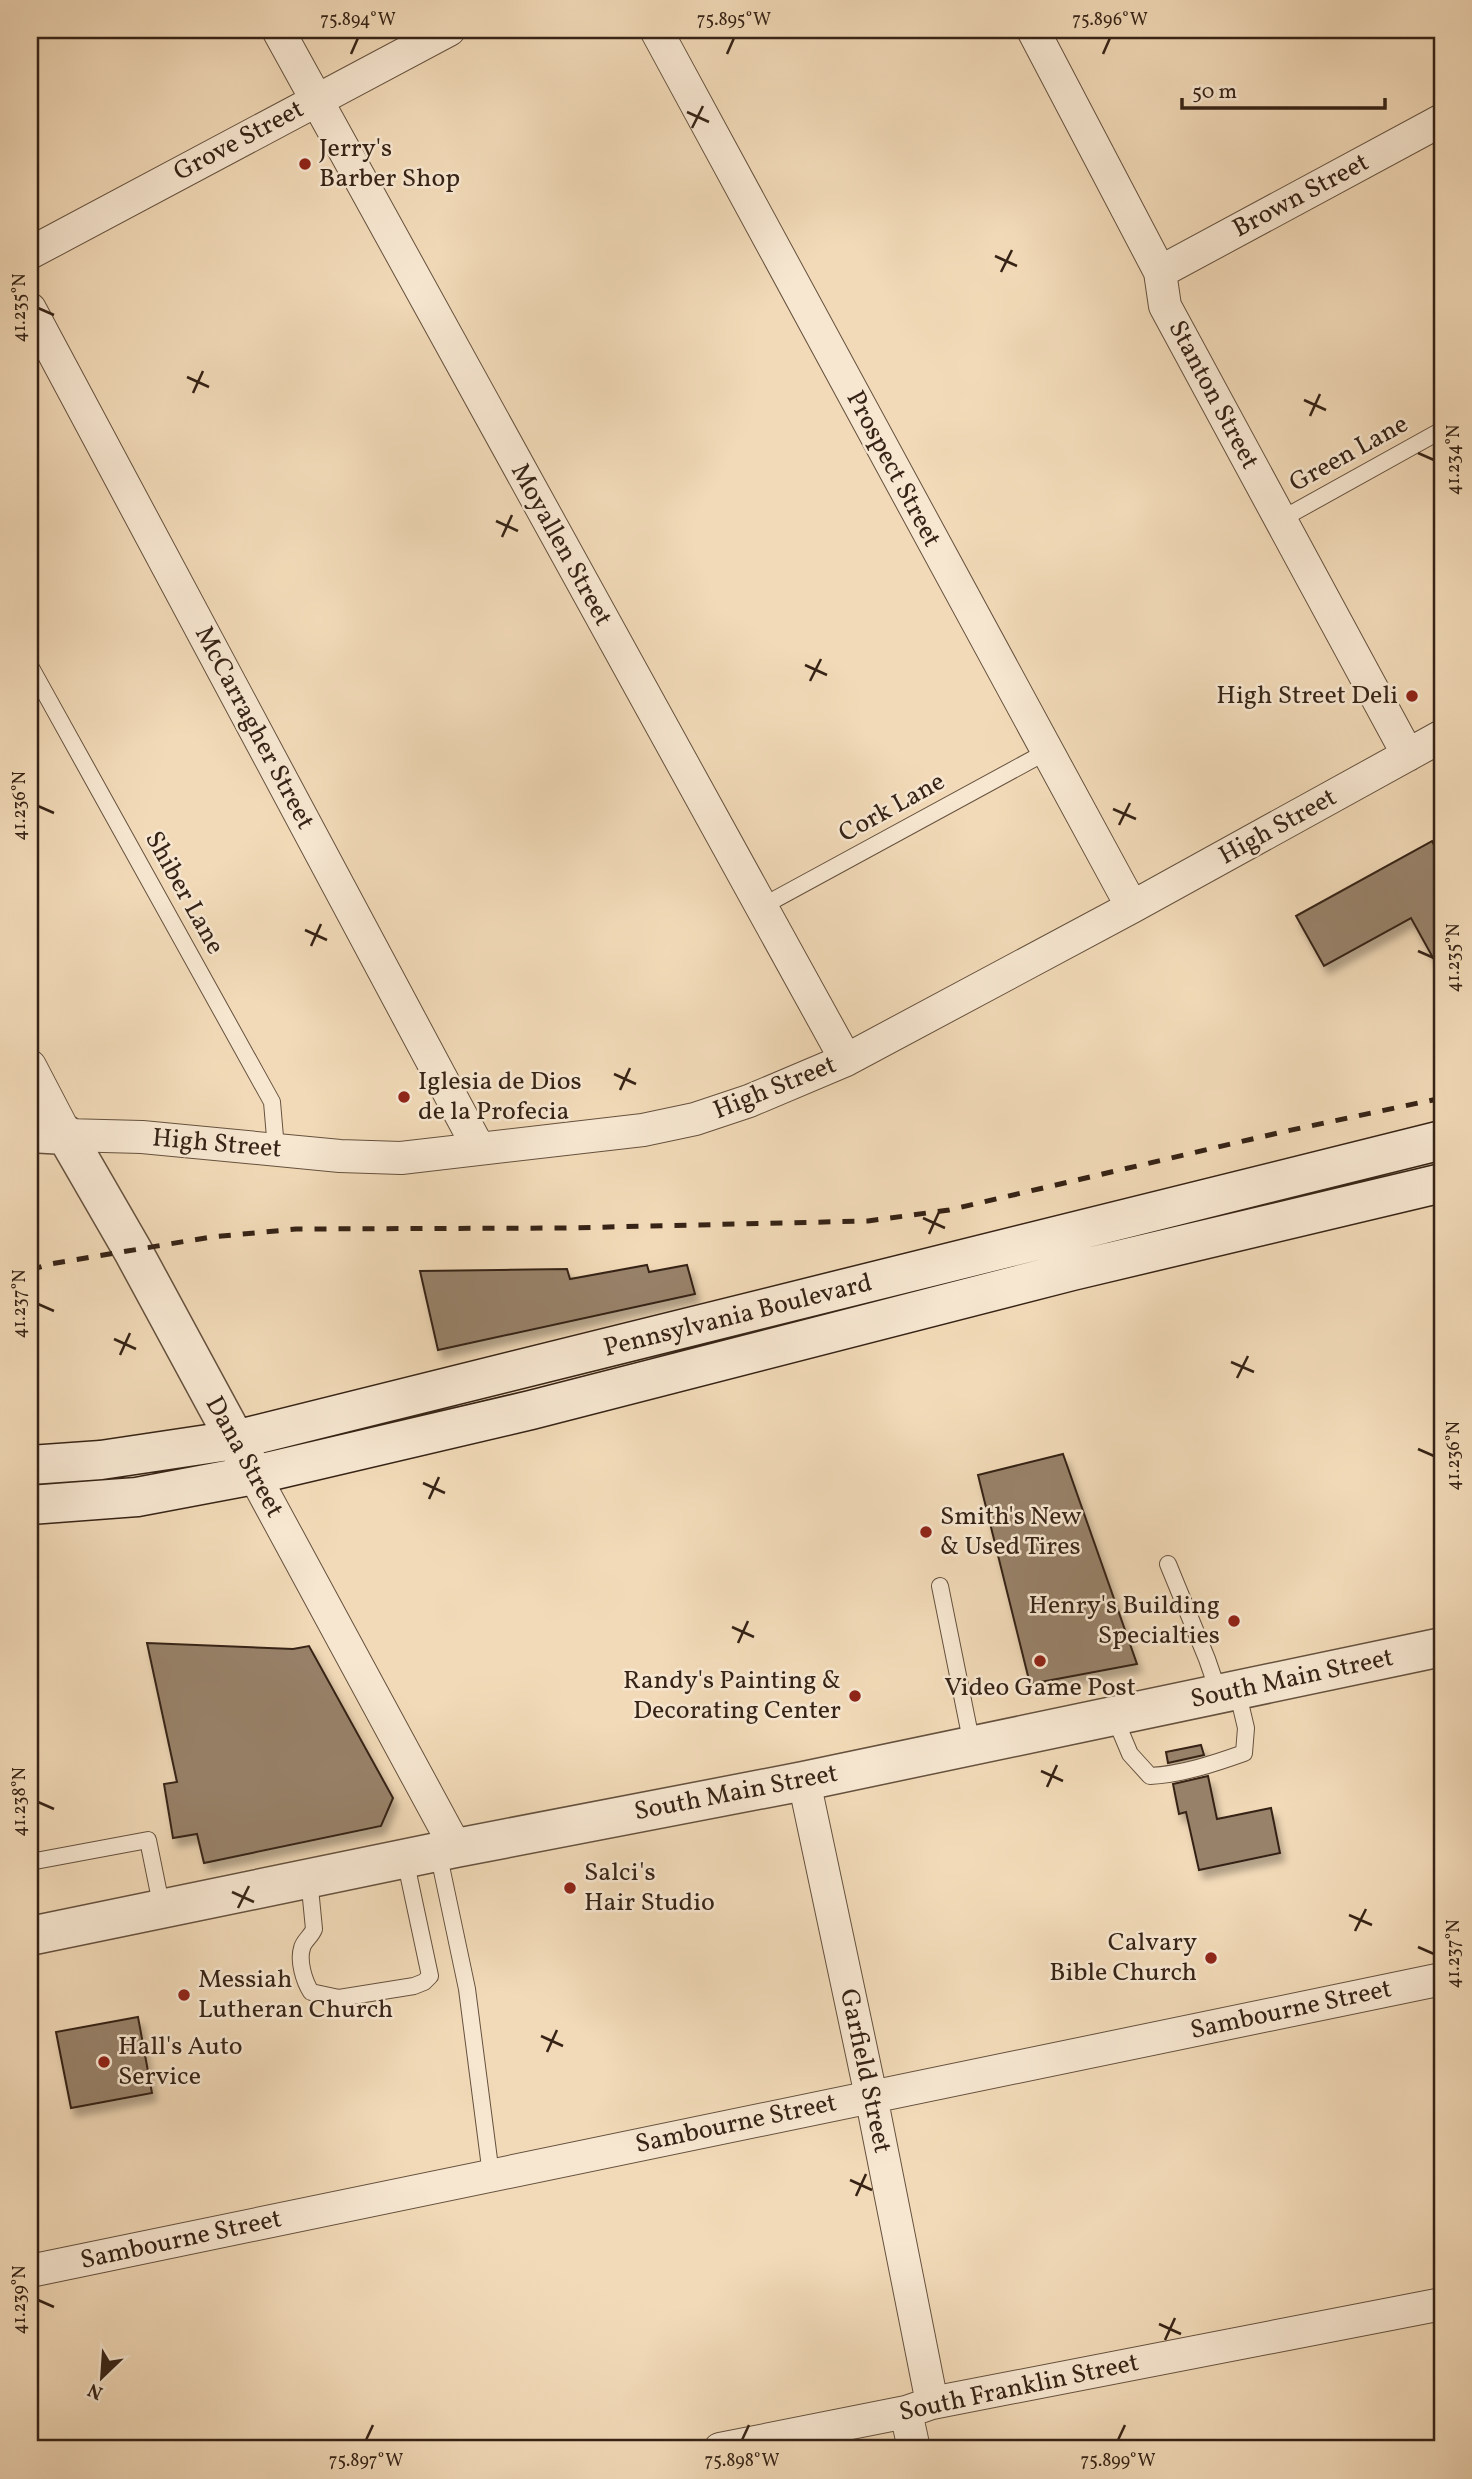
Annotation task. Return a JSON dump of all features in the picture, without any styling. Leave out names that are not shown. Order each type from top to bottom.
[{"type":"main road","name":"Dana Street","points":[[48,1134],[133,1251],[254,1475]]},
{"type":"main road","name":"Pennsylvania Boulevard","points":[[30,1465],[101,1460],[235,1440],[1442,1140]]},
{"type":"main road","name":"Pennsylvania Boulevard","points":[[30,1505],[137,1497],[254,1475],[531,1410],[1072,1270],[1442,1184]]},
{"type":"main road","name":"South Main Street","points":[[30,1936],[433,1853],[804,1781],[1442,1647]]},
{"type":"street","name":"Moyallen Street","points":[[278,30],[846,1060]]},
{"type":"street","name":"Grove Street","points":[[30,253],[449,30]]},
{"type":"street","name":"Prospect Street","points":[[656,30],[1132,907]]},
{"type":"street","name":"Stanton Street","points":[[1039,32],[1160,272],[1165,306],[1408,755]]},
{"type":"street","name":"Brown Street","points":[[1160,272],[1442,120]]},
{"type":"street","name":"McCarragher Street","points":[[30,309],[478,1147]]},
{"type":"street","name":"High Street","points":[[48,1134],[142,1137],[340,1156],[401,1158],[643,1130],[695,1119],[749,1101],[846,1060],[1132,907],[1442,736]]},
{"type":"street","name":"Dana Street","points":[[30,1066],[48,1134]]},
{"type":"street","name":"Dana Street","points":[[254,1475],[433,1853]]},
{"type":"street","name":"Garfield Street","points":[[804,1781],[871,2096],[919,2407],[914,2449]]},
{"type":"street","name":"Sambourne Street","points":[[30,2271],[1442,1979]]},
{"type":"street","name":"South Franklin Street","points":[[720,2449],[1442,2304]]},
{"type":"lane","name":"Green Lane","points":[[1280,520],[1442,430]]},
{"type":"lane","name":"Shiber Lane","points":[[30,666],[272,1102],[276,1149]]},
{"type":"lane","name":"Cork Lane","points":[[761,908],[1046,752]]},
{"type":"lane","points":[[1114,1716],[1130,1754],[1150,1776],[1206,1766],[1244,1753],[1246,1728],[1168,1564]]},
{"type":"lane","points":[[940,1586],[972,1745]]},
{"type":"lane","points":[[30,1862],[148,1840],[162,1909]]},
{"type":"lane","points":[[309,1878],[314,1929],[312,1936],[302,1947],[301,1962],[306,1984],[312,1992],[340,1998],[414,1986],[430,1976],[433,1853]]},
{"type":"lane","points":[[433,1853],[467,1989],[491,2175]]},
{"type":"building","points":[[1432,841],[1442,860],[1442,974],[1411,918],[1324,966],[1296,916]]},
{"type":"building","points":[[647,1265],[649,1272],[687,1265],[695,1294],[438,1350],[420,1271],[567,1269],[570,1279]]},
{"type":"building","points":[[1063,1454],[1137,1664],[1030,1684],[978,1475]]},
{"type":"building","points":[[147,1643],[293,1649],[309,1646],[393,1798],[381,1826],[204,1863],[197,1834],[173,1838],[164,1784],[177,1782]]},
{"type":"building","points":[[1201,1745],[1204,1755],[1168,1763],[1166,1752]]},
{"type":"building","points":[[1208,1776],[1217,1819],[1271,1808],[1280,1853],[1199,1870],[1186,1812],[1179,1814],[1173,1784]]},
{"type":"building","name":"Hall's Auto Service","points":[[138,2017],[152,2093],[71,2108],[56,2032]]},
{"type":"railway","points":[[30,1270],[50,1264],[211,1237],[296,1229],[565,1228],[868,1221],[949,1210],[1282,1132],[1442,1098]]},
{"type":"place","name":"Jerry's Barber Shop","points":[[305,164]]},
{"type":"place","name":"High Street Deli","points":[[1412,696]]},
{"type":"place","name":"Iglesia de Dios de la Profecia","points":[[404,1097]]},
{"type":"place","name":"Smith's New & Used Tires","points":[[926,1532]]},
{"type":"place","name":"Henry's Building Specialties","points":[[1234,1621]]},
{"type":"place","name":"Video Game Post","points":[[1040,1661]]},
{"type":"place","name":"Randy's Painting & Decorating Center","points":[[855,1696]]},
{"type":"place","name":"Salci's Hair Studio","points":[[570,1888]]},
{"type":"place","name":"Calvary Bible Church","points":[[1211,1958]]},
{"type":"place","name":"Messiah Lutheran Church","points":[[184,1995]]},
{"type":"place","name":"Hall's Auto Service","points":[[104,2062]]}]
